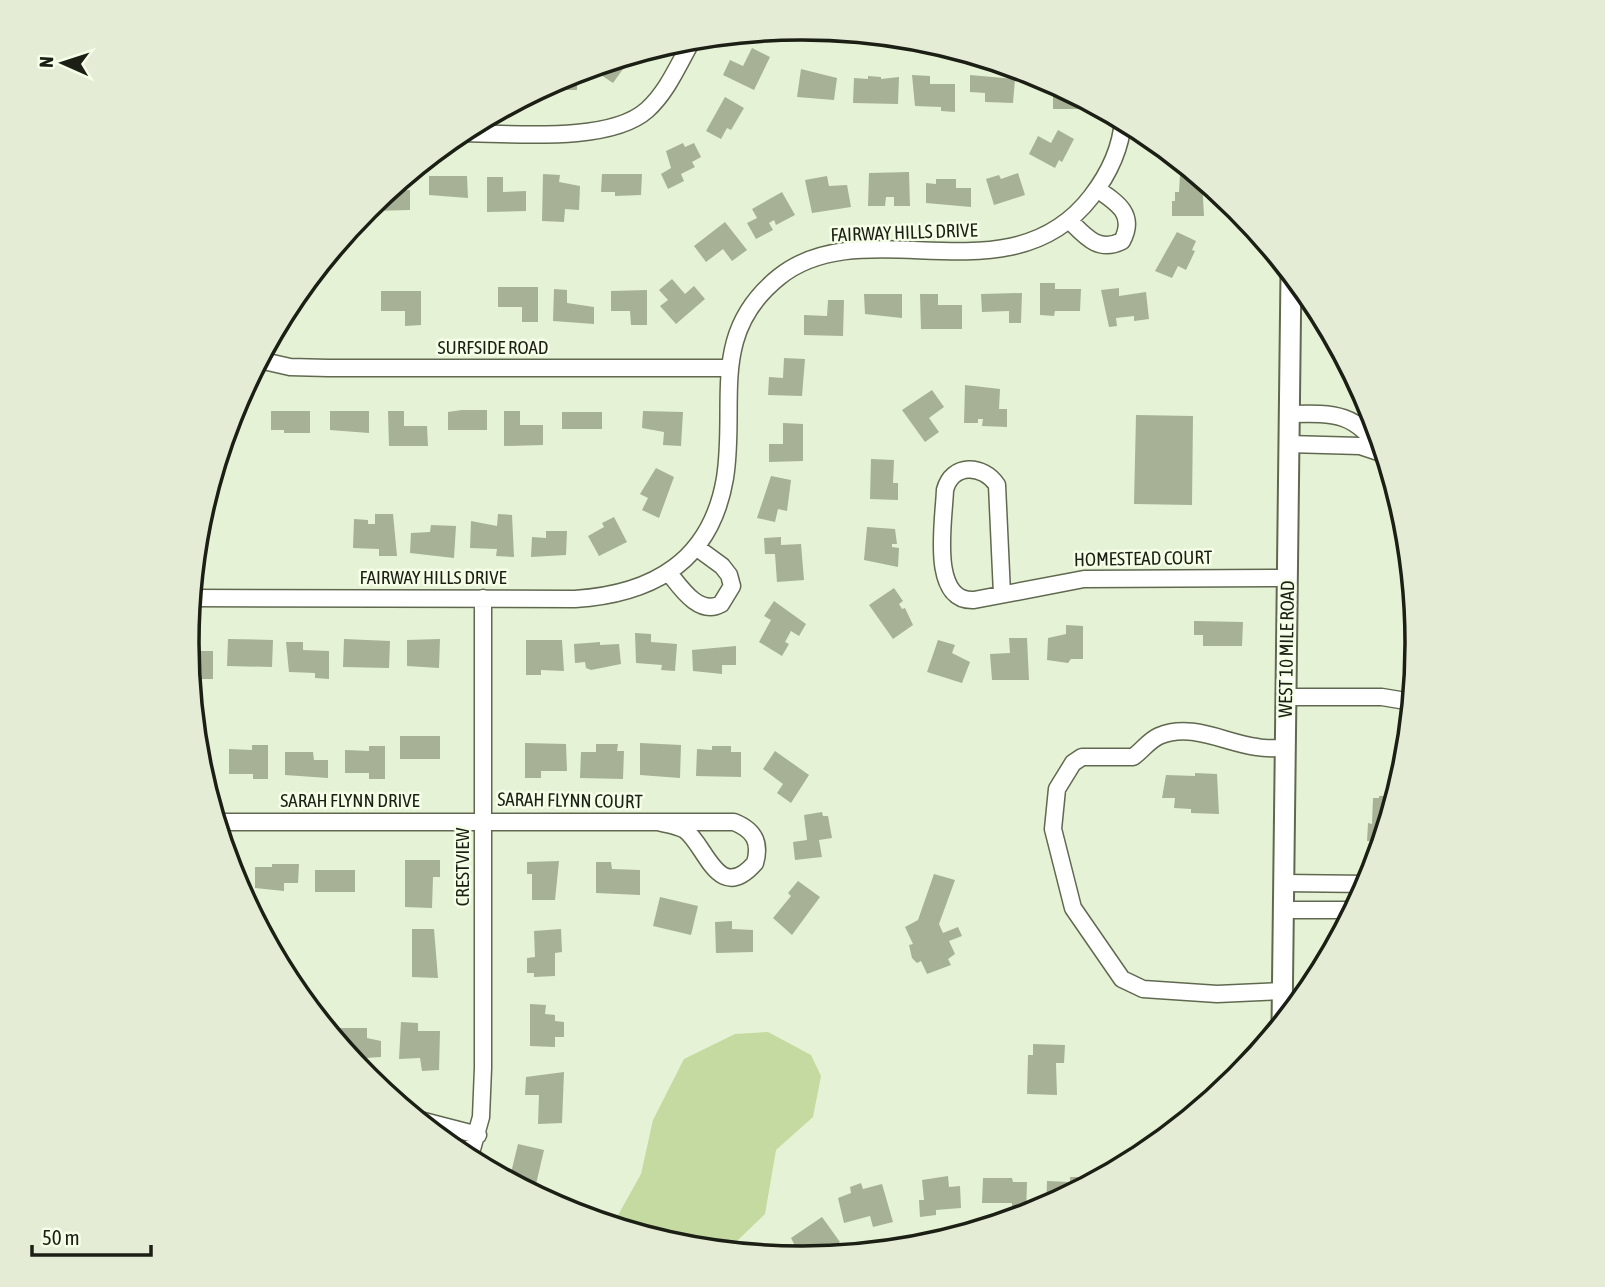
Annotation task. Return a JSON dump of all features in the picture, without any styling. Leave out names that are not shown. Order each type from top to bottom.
[{"type":"main road","name":"WEST 10 MILE ROAD","points":[[1282,1009],[1291,289]]},
{"type":"street","points":[[482,133],[578,133],[615,129],[645,112],[657,100],[685,52]]},
{"type":"street","name":"FAIRWAY HILLS DRIVE","points":[[201,598],[600,597],[644,586],[669,573],[696,547],[712,521],[725,477],[728,368],[736,337],[758,298],[780,276],[807,260],[847,251],[998,249],[1042,236],[1069,220],[1097,189],[1115,156],[1121,131]]},
{"type":"street","points":[[1069,220],[1094,244],[1112,246],[1122,241],[1128,226],[1125,212],[1097,189]]},
{"type":"street","name":"SURFSIDE ROAD","points":[[269,362],[290,367],[328,368],[728,368]]},
{"type":"street","points":[[1288,414],[1329,414],[1366,428]]},
{"type":"street","points":[[1288,444],[1360,446],[1374,451]]},
{"type":"street","name":"HOMESTEAD COURT","points":[[1002,594],[997,485],[987,473],[966,470],[951,478],[945,490],[944,579],[951,593],[967,600],[1002,594],[1084,579],[1287,578]]},
{"type":"street","points":[[669,573],[694,601],[706,607],[721,604],[732,586],[729,575],[696,547]]},
{"type":"street","name":"CRESTVIEW","points":[[473,1149],[478,1135],[483,1069],[482,598]]},
{"type":"street","points":[[1286,697],[1382,697],[1403,700]]},
{"type":"street","points":[[1283,991],[1217,994],[1143,989],[1122,979],[1073,908],[1053,829],[1057,789],[1073,763],[1082,757],[1133,757],[1149,741],[1169,733],[1182,732],[1217,736],[1258,748],[1285,748]]},
{"type":"street","name":"SARAH FLYNN DRIVE","points":[[227,822],[483,821]]},
{"type":"street","name":"SARAH FLYNN COURT","points":[[483,821],[724,821],[743,825],[757,840],[755,863],[740,875],[728,876],[718,872],[709,866],[695,841],[684,829],[657,822]]},
{"type":"street","points":[[1283,883],[1356,884]]},
{"type":"street","points":[[1283,910],[1344,911]]},
{"type":"street","points":[[439,1125],[478,1135]]},
{"type":"green space","points":[[768,1032],[811,1055],[821,1076],[813,1117],[776,1150],[765,1214],[737,1243],[685,1235],[617,1217],[641,1174],[653,1120],[684,1059],[735,1034]]},
{"type":"building","points":[[752,48],[770,57],[754,90],[723,75],[730,60],[743,66]]},
{"type":"building","points":[[624,68],[613,83],[601,75]]},
{"type":"building","points":[[801,69],[837,78],[834,100],[797,97]]},
{"type":"building","points":[[912,75],[930,76],[930,84],[955,84],[955,112],[941,111],[941,107],[915,106]]},
{"type":"building","points":[[970,75],[1015,79],[1013,103],[985,102],[985,93],[970,92]]},
{"type":"building","points":[[868,76],[881,79],[899,77],[898,104],[853,103],[854,78],[868,79]]},
{"type":"building","points":[[577,84],[577,90],[563,90]]},
{"type":"building","points":[[1053,95],[1081,109],[1081,109],[1053,109]]},
{"type":"building","points":[[725,97],[744,108],[731,130],[727,128],[721,139],[706,131]]},
{"type":"building","points":[[1058,130],[1074,139],[1062,162],[1059,160],[1055,168],[1029,154],[1038,136],[1051,143]]},
{"type":"building","points":[[683,143],[685,147],[694,143],[701,157],[692,162],[695,167],[681,174],[684,181],[668,189],[661,174],[671,168],[666,151]]},
{"type":"building","points":[[909,172],[910,206],[894,206],[894,197],[886,197],[885,206],[868,206],[869,173]]},
{"type":"building","points":[[1018,173],[1025,195],[994,205],[986,179],[999,175],[1001,179]]},
{"type":"building","points":[[543,174],[560,175],[559,182],[580,186],[579,210],[565,209],[564,222],[542,221]]},
{"type":"building","points":[[602,174],[642,174],[641,195],[615,196],[615,192],[601,192]]},
{"type":"building","points":[[1182,175],[1203,193],[1204,216],[1172,216],[1172,201],[1175,201],[1175,192],[1179,192]]},
{"type":"building","points":[[429,176],[467,176],[468,198],[429,195]]},
{"type":"building","points":[[827,176],[829,186],[847,185],[851,207],[812,213],[805,180]]},
{"type":"building","points":[[487,177],[503,177],[503,192],[526,191],[526,211],[487,212]]},
{"type":"building","points":[[936,179],[956,179],[956,188],[971,188],[971,207],[926,203],[926,183],[936,184]]},
{"type":"building","points":[[405,190],[410,190],[410,210],[383,211]]},
{"type":"building","points":[[782,192],[795,215],[776,225],[774,220],[769,223],[773,230],[756,239],[747,223],[757,218],[752,209]]},
{"type":"building","points":[[725,222],[747,250],[732,261],[723,249],[706,262],[694,246]]},
{"type":"building","points":[[1177,232],[1196,241],[1192,250],[1195,251],[1186,270],[1178,266],[1172,278],[1155,271]]},
{"type":"building","points":[[672,279],[685,294],[694,286],[705,299],[676,324],[660,306],[668,300],[659,290]]},
{"type":"building","points":[[1040,283],[1055,283],[1055,289],[1081,289],[1080,311],[1055,311],[1054,316],[1040,315]]},
{"type":"building","points":[[498,287],[538,287],[538,322],[522,322],[522,307],[498,307]]},
{"type":"building","points":[[1119,288],[1119,296],[1146,292],[1149,319],[1134,321],[1134,316],[1116,318],[1117,326],[1109,327],[1101,290]]},
{"type":"building","points":[[554,289],[567,290],[567,303],[594,307],[594,324],[553,321]]},
{"type":"building","points":[[647,290],[647,325],[631,325],[630,311],[611,311],[611,291]]},
{"type":"building","points":[[381,291],[421,291],[421,325],[405,326],[405,311],[381,311]]},
{"type":"building","points":[[1022,293],[1021,323],[1009,323],[1009,311],[982,312],[981,294]]},
{"type":"building","points":[[864,294],[902,294],[902,318],[865,314]]},
{"type":"building","points":[[920,294],[938,294],[938,305],[962,305],[962,329],[921,329]]},
{"type":"building","points":[[828,300],[844,300],[843,336],[804,335],[804,315],[827,316]]},
{"type":"building","points":[[784,358],[805,359],[802,396],[768,395],[769,377],[783,378]]},
{"type":"building","points":[[965,385],[1000,389],[999,409],[1007,409],[1007,427],[982,426],[983,419],[978,419],[978,423],[964,423]]},
{"type":"building","points":[[932,390],[944,407],[929,418],[939,432],[925,442],[902,410]]},
{"type":"building","points":[[487,410],[487,430],[448,430],[448,412]]},
{"type":"building","points":[[271,411],[310,411],[310,433],[271,430]]},
{"type":"building","points":[[330,411],[369,411],[369,433],[330,430]]},
{"type":"building","points":[[388,411],[404,411],[404,426],[427,426],[428,446],[389,446]]},
{"type":"building","points":[[504,411],[520,411],[520,425],[543,425],[543,445],[504,446]]},
{"type":"building","points":[[643,411],[683,412],[681,446],[663,445],[664,432],[642,428]]},
{"type":"building","points":[[562,412],[602,412],[602,429],[562,429]]},
{"type":"building","points":[[1136,415],[1193,416],[1192,505],[1134,504]]},
{"type":"building","points":[[783,423],[803,424],[803,461],[769,462],[769,444],[783,444]]},
{"type":"building","points":[[871,459],[894,460],[893,483],[898,483],[898,500],[870,499]]},
{"type":"building","points":[[656,468],[674,477],[659,518],[642,510],[648,498],[640,494]]},
{"type":"building","points":[[771,476],[791,480],[787,511],[778,509],[775,522],[757,518]]},
{"type":"building","points":[[375,514],[393,514],[397,556],[379,556],[379,549],[353,548],[354,519],[368,520],[368,524],[375,524]]},
{"type":"building","points":[[498,514],[512,515],[514,557],[496,556],[497,549],[470,548],[471,521],[497,526]]},
{"type":"building","points":[[614,517],[627,542],[599,556],[588,536],[604,527],[602,523]]},
{"type":"building","points":[[431,525],[456,526],[454,558],[410,553],[411,533],[430,532]]},
{"type":"building","points":[[867,527],[895,529],[897,544],[892,544],[892,547],[899,548],[898,567],[864,560]]},
{"type":"building","points":[[546,531],[567,531],[566,555],[531,557],[532,537],[546,538]]},
{"type":"building","points":[[781,537],[781,545],[801,544],[804,580],[777,582],[775,554],[765,554],[764,538]]},
{"type":"building","points":[[894,588],[903,601],[899,604],[902,609],[905,608],[913,625],[893,639],[869,605]]},
{"type":"building","points":[[774,601],[806,624],[799,636],[791,631],[785,642],[789,644],[782,656],[759,642],[771,620],[764,616]]},
{"type":"building","points":[[1194,621],[1243,622],[1242,646],[1203,646],[1203,635],[1194,635]]},
{"type":"building","points":[[1066,625],[1083,626],[1083,659],[1071,659],[1068,663],[1047,660],[1048,638],[1066,634]]},
{"type":"building","points":[[635,633],[651,634],[651,642],[677,644],[675,671],[661,670],[662,665],[636,663]]},
{"type":"building","points":[[1009,638],[1027,638],[1029,680],[992,680],[990,654],[1010,653]]},
{"type":"building","points":[[228,639],[273,640],[272,667],[227,666]]},
{"type":"building","points":[[344,639],[390,641],[389,668],[343,667]]},
{"type":"building","points":[[440,639],[439,668],[407,666],[407,640]]},
{"type":"building","points":[[526,640],[562,640],[564,671],[541,670],[541,675],[526,675]]},
{"type":"building","points":[[938,640],[955,645],[952,653],[970,662],[962,683],[927,672]]},
{"type":"building","points":[[286,642],[303,642],[303,650],[329,651],[329,679],[315,678],[315,673],[289,672]]},
{"type":"building","points":[[600,642],[600,645],[619,644],[621,664],[591,670],[586,668],[585,662],[575,663],[574,644]]},
{"type":"building","points":[[736,646],[736,665],[722,665],[722,674],[693,671],[692,650]]},
{"type":"building","points":[[199,651],[213,651],[213,679],[201,679]]},
{"type":"building","points":[[400,736],[440,736],[440,759],[400,759]]},
{"type":"building","points":[[525,743],[566,744],[567,771],[541,771],[541,778],[525,778]]},
{"type":"building","points":[[640,743],[681,745],[680,778],[640,775]]},
{"type":"building","points":[[596,744],[618,744],[617,751],[624,751],[623,779],[580,778],[581,752],[596,752]]},
{"type":"building","points":[[252,745],[268,745],[268,779],[253,779],[253,774],[229,774],[229,749],[252,750]]},
{"type":"building","points":[[369,746],[385,746],[385,779],[369,779],[369,773],[345,773],[345,750],[369,751]]},
{"type":"building","points":[[712,746],[731,746],[731,752],[741,752],[741,777],[696,776],[697,749],[712,750]]},
{"type":"building","points":[[775,751],[809,775],[791,803],[777,793],[783,784],[763,769]]},
{"type":"building","points":[[285,752],[313,752],[314,760],[328,760],[328,778],[285,775]]},
{"type":"building","points":[[1195,773],[1217,774],[1219,814],[1191,813],[1191,809],[1174,808],[1175,798],[1162,798],[1166,775],[1195,776]]},
{"type":"building","points":[[1386,796],[1372,841],[1367,841],[1368,823],[1372,824],[1373,798]]},
{"type":"building","points":[[822,812],[823,816],[828,816],[832,838],[819,840],[822,857],[795,860],[793,842],[807,840],[804,815]]},
{"type":"building","points":[[405,860],[440,860],[440,877],[433,877],[432,908],[405,907]]},
{"type":"building","points":[[559,861],[555,900],[532,900],[532,874],[527,874],[527,862]]},
{"type":"building","points":[[596,862],[611,862],[612,869],[640,870],[640,895],[596,893]]},
{"type":"building","points":[[272,864],[299,864],[298,883],[284,883],[284,891],[255,888],[255,867],[272,867]]},
{"type":"building","points":[[315,870],[355,870],[355,892],[315,892]]},
{"type":"building","points":[[934,874],[955,880],[939,924],[943,933],[958,927],[962,936],[949,941],[955,954],[948,959],[951,965],[927,974],[921,961],[917,963],[912,958],[909,945],[913,944],[905,927],[918,920]]},
{"type":"building","points":[[798,881],[820,897],[792,935],[773,918],[791,896],[788,893]]},
{"type":"building","points":[[660,897],[698,906],[691,935],[653,926]]},
{"type":"building","points":[[732,921],[732,929],[753,930],[753,952],[716,953],[715,922]]},
{"type":"building","points":[[412,929],[434,929],[438,978],[412,977]]},
{"type":"building","points":[[561,929],[562,952],[555,953],[555,976],[534,977],[534,973],[527,973],[527,958],[535,957],[534,931]]},
{"type":"building","points":[[530,1004],[546,1005],[545,1014],[555,1015],[555,1021],[564,1022],[564,1037],[555,1037],[555,1047],[530,1046]]},
{"type":"building","points":[[401,1022],[418,1023],[418,1031],[440,1031],[439,1070],[422,1071],[420,1058],[399,1059]]},
{"type":"building","points":[[367,1028],[367,1038],[381,1041],[381,1057],[365,1058],[339,1029]]},
{"type":"building","points":[[1033,1044],[1065,1045],[1064,1063],[1056,1063],[1057,1095],[1027,1094],[1028,1055],[1033,1055]]},
{"type":"building","points":[[564,1072],[562,1123],[538,1124],[539,1095],[525,1095],[526,1077]]},
{"type":"building","points":[[518,1144],[544,1150],[536,1185],[511,1172]]},
{"type":"building","points":[[948,1176],[949,1187],[960,1186],[961,1208],[936,1210],[936,1215],[920,1217],[919,1200],[924,1200],[922,1180]]},
{"type":"building","points":[[1070,1177],[1084,1177],[1046,1195],[1047,1181],[1070,1182]]},
{"type":"building","points":[[983,1178],[1012,1178],[1013,1182],[1027,1182],[1026,1204],[1012,1209],[1012,1203],[982,1203]]},
{"type":"building","points":[[861,1183],[863,1189],[882,1184],[893,1222],[873,1227],[870,1216],[844,1223],[838,1198],[851,1193],[850,1187]]},
{"type":"building","points":[[822,1217],[840,1242],[835,1245],[796,1247],[791,1238]]}]
